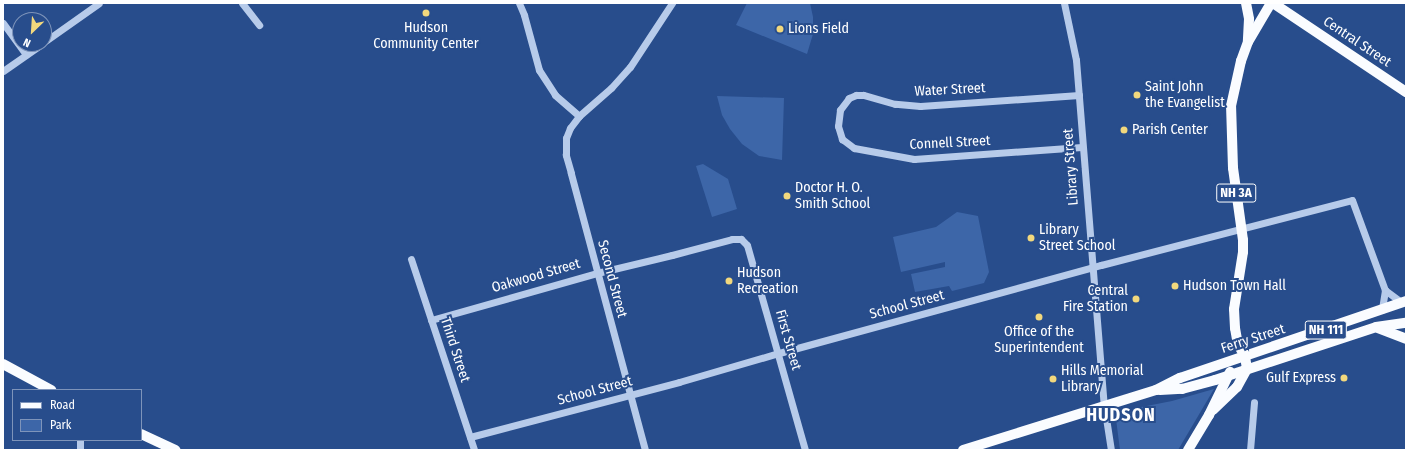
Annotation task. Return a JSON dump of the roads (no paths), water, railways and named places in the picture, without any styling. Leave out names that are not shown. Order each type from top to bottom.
[{"type":"main road","name":"NH 3A","points":[[1246,3],[1249,19],[1248,42]]},
{"type":"main road","name":"NH 3A","points":[[1209,415],[1230,375],[1238,345],[1234,318],[1243,252],[1230,121],[1236,78],[1248,42],[1272,3]]},
{"type":"main road","name":"Central Street","points":[[1272,3],[1406,92]]},
{"type":"main road","name":"Ferry Street","points":[[963,450],[1156,390],[1180,378],[1404,302]]},
{"type":"main road","name":"Ferry Street","points":[[1156,390],[1182,389],[1230,375],[1376,327],[1406,322]]},
{"type":"main road","points":[[1376,327],[1406,338]]},
{"type":"main road","name":"NH 3A","points":[[1238,345],[1245,356],[1247,369]]},
{"type":"main road","points":[[3,364],[49,389]]},
{"type":"main road","points":[[1188,450],[1209,415],[1236,387],[1247,369]]},
{"type":"main road","points":[[142,434],[176,450]]},
{"type":"street","points":[[52,36],[99,3]]},
{"type":"street","points":[[242,3],[259,25]]},
{"type":"street","points":[[519,3],[524,15],[539,70],[555,95],[579,116]]},
{"type":"street","name":"Second Street","points":[[645,450],[566,155],[566,138],[570,128],[579,116],[612,88],[630,67],[672,3]]},
{"type":"street","name":"Library Street","points":[[1064,3],[1074,46],[1104,405],[1111,450]]},
{"type":"street","points":[[3,23],[26,55]]},
{"type":"street","points":[[3,71],[30,52]]},
{"type":"street","name":"Water Street","points":[[838,120],[840,110],[844,103],[856,96],[863,95],[895,104],[920,106],[1079,95]]},
{"type":"street","name":"Connell Street","points":[[838,120],[839,132],[842,139],[854,148],[907,158],[1082,147]]},
{"type":"street","name":"School Street","points":[[470,437],[631,395],[1092,268],[1352,200],[1385,290]]},
{"type":"street","name":"Oakwood Street","points":[[431,320],[597,273],[732,239],[741,239]]},
{"type":"street","name":"First Street","points":[[741,239],[747,245],[779,353],[805,450]]},
{"type":"street","name":"Third Street","points":[[411,259],[474,450]]},
{"type":"street","points":[[1382,310],[1385,290],[1404,302]]},
{"type":"street","points":[[1250,450],[1254,402]]},
{"type":"place","name":"Hudson Community Center","points":[[426,13]]},
{"type":"place","name":"Lions Field","points":[[780,29]]},
{"type":"place","name":"Saint John the Evangelist","points":[[1137,95]]},
{"type":"place","name":"Parish Center","points":[[1124,130]]},
{"type":"place","name":"Doctor H. O. Smith School","points":[[787,196]]},
{"type":"place","name":"Library Street School","points":[[1031,238]]},
{"type":"place","name":"Hudson Recreation","points":[[729,281]]},
{"type":"place","name":"Hudson Town Hall","points":[[1175,286]]},
{"type":"place","name":"Central Fire Station","points":[[1136,299]]},
{"type":"place","name":"Office of the Superintendent","points":[[1039,317]]},
{"type":"place","name":"Gulf Express","points":[[1344,378]]},
{"type":"place","name":"Hills Memorial Library","points":[[1053,379]]},
{"type":"district","name":"HUDSON","points":[[1121,415]]}]
